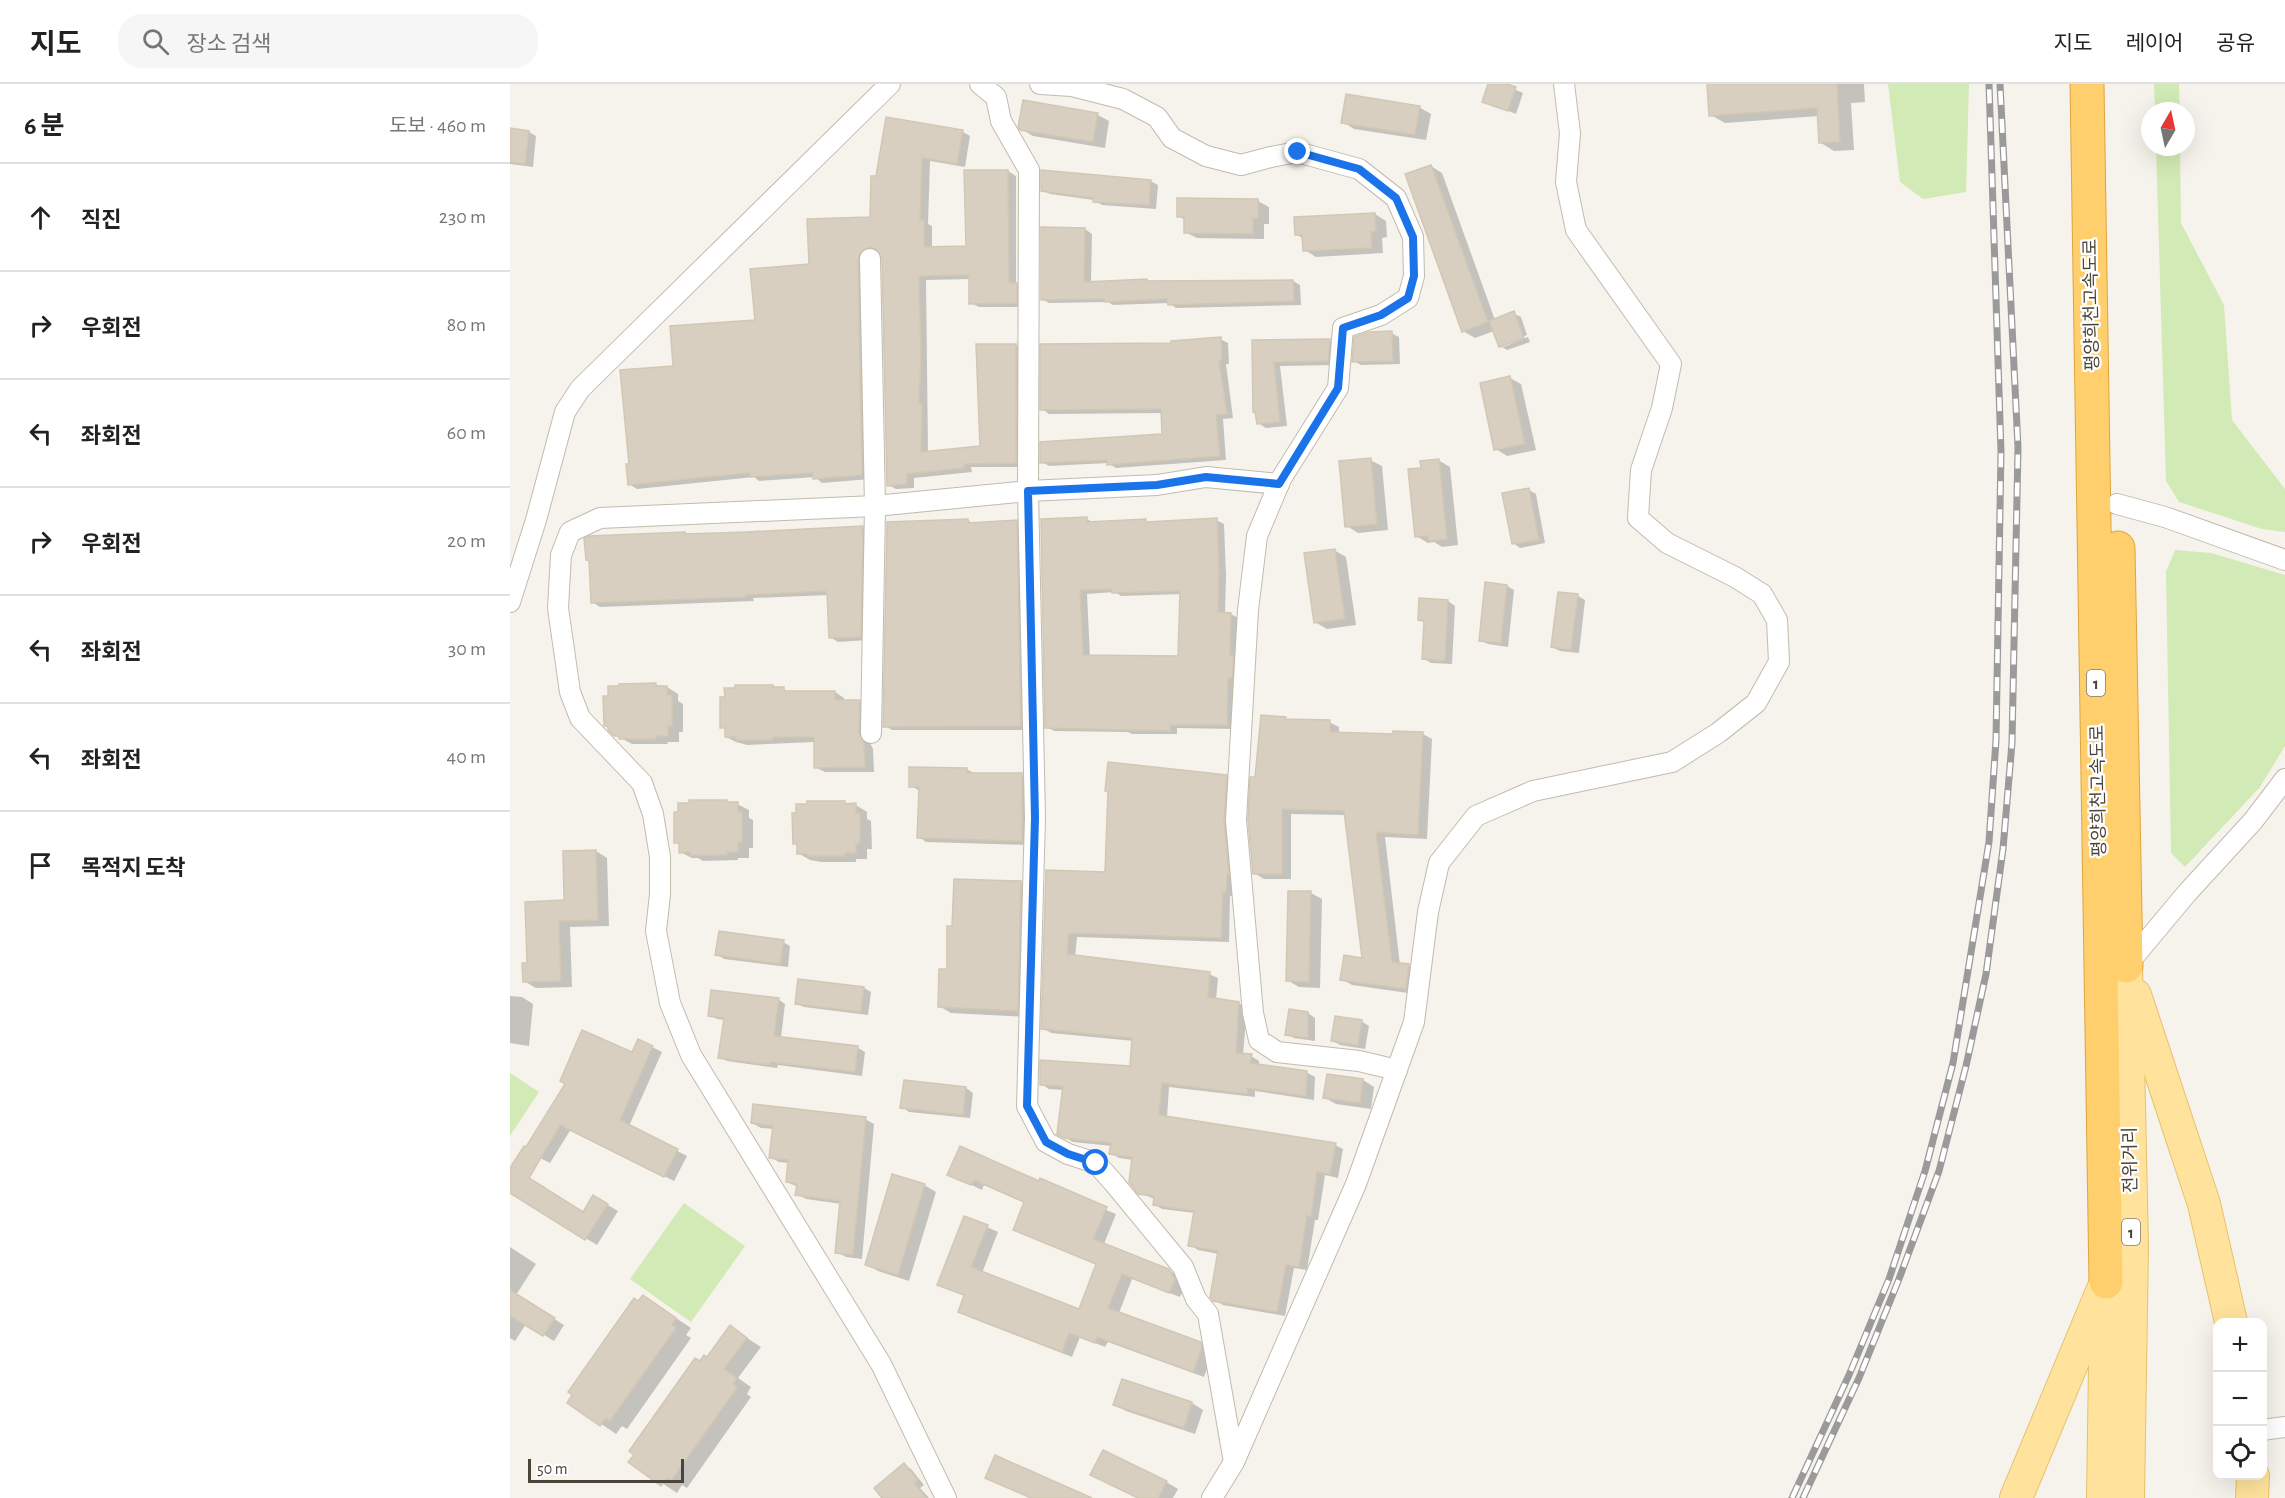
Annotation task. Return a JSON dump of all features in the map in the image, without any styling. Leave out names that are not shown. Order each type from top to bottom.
[{"type":"highway","name":"평양희천고속도로","points":[[2087,84],[2106,1282]]},
{"type":"highway","name":"평양희천고속도로","points":[[2108,84],[2126,966]]},
{"type":"main road","points":[[2126,966],[2204,1204],[2230,1318]]},
{"type":"main road","name":"전위거리","points":[[2126,966],[2132,1246],[2128,1498]]},
{"type":"main road","points":[[2016,1498],[2106,1282]]},
{"type":"main road","name":"1","points":[[2103,1498],[2106,1282]]},
{"type":"main road","points":[[2252,1498],[2253,1480]]},
{"type":"street","points":[[510,602],[536,520],[565,412],[580,389],[890,84]]},
{"type":"street","points":[[980,84],[996,97],[1001,121],[1029,170],[1028,491],[1035,818],[1027,1106],[1046,1142],[1068,1154],[1096,1163],[1183,1267],[1196,1299],[1208,1314],[1234,1462]]},
{"type":"street","points":[[1040,84],[1072,86],[1123,99],[1157,117],[1172,138],[1206,156],[1241,165],[1270,156],[1298,152],[1359,169],[1396,198],[1413,237],[1414,276],[1408,298],[1381,315],[1343,328],[1338,388],[1279,484],[1257,536],[1248,610],[1236,820],[1253,1013],[1259,1040],[1277,1052],[1359,1060],[1397,1070]]},
{"type":"street","points":[[1212,1498],[1234,1462],[1356,1184],[1397,1070],[1414,1022],[1428,912],[1439,863],[1476,816],[1533,791],[1672,762],[1718,733],[1756,703],[1779,662],[1777,620],[1762,594],[1735,577],[1667,543],[1638,518],[1641,470],[1662,408],[1671,364],[1576,231],[1566,182],[1570,133],[1564,84]]},
{"type":"street","points":[[870,259],[875,506],[871,733]]},
{"type":"street","points":[[946,1498],[881,1364],[691,1055],[669,1003],[656,931],[660,894],[660,857],[653,814],[642,783],[580,718],[570,692],[558,608],[561,555],[570,532],[600,518],[875,506],[1028,491],[1157,485],[1206,477],[1279,484]]},
{"type":"street","points":[[2117,504],[2165,517],[2285,560]]},
{"type":"street","points":[[2126,966],[2187,893],[2253,821],[2285,779]]},
{"type":"street","points":[[2267,1430],[2285,1427]]},
{"type":"green space","points":[[1888,84],[1969,84],[1966,192],[1923,199],[1900,182]]},
{"type":"green space","points":[[2154,84],[2179,84],[2180,102],[2155,102]]},
{"type":"green space","points":[[2156,156],[2180,156],[2181,223],[2224,305],[2232,420],[2285,489],[2285,532],[2262,529],[2179,502],[2166,481]]},
{"type":"green space","points":[[2175,550],[2211,553],[2285,575],[2285,746],[2260,787],[2185,867],[2171,853],[2166,572]]},
{"type":"green space","points":[[510,1073],[539,1092],[510,1136]]},
{"type":"green space","points":[[684,1203],[745,1246],[691,1322],[630,1279]]},
{"type":"building","points":[[1488,84],[1507,84],[1516,87],[1508,111],[1482,102]]},
{"type":"building","points":[[1707,84],[1837,84],[1840,142],[1819,143],[1817,108],[1709,116]]},
{"type":"building","points":[[1346,94],[1420,106],[1415,135],[1341,123]]},
{"type":"building","points":[[1023,100],[1098,113],[1093,142],[1020,130],[1018,127]]},
{"type":"building","points":[[886,117],[963,130],[957,164],[922,158],[920,220],[924,220],[924,247],[966,246],[964,170],[1008,170],[1009,283],[1017,283],[1017,303],[969,304],[969,275],[919,276],[921,355],[919,404],[922,404],[921,452],[980,446],[976,344],[1016,344],[1016,463],[964,464],[965,468],[907,474],[907,484],[887,486],[882,259],[876,249],[869,247],[860,253],[858,259],[862,475],[813,479],[813,473],[750,477],[750,473],[628,485],[626,464],[629,464],[620,370],[673,366],[670,326],[755,320],[750,269],[809,264],[807,219],[870,217],[871,176],[876,176]]},
{"type":"building","points":[[510,128],[529,131],[525,164],[510,162]]},
{"type":"building","points":[[1431,165],[1488,322],[1462,332],[1405,174]]},
{"type":"building","points":[[1041,170],[1151,180],[1149,205],[1093,202],[1093,198],[1041,191]]},
{"type":"building","points":[[1177,198],[1258,199],[1258,218],[1253,218],[1253,234],[1184,233],[1184,217],[1177,217]]},
{"type":"building","points":[[1375,213],[1376,231],[1371,232],[1372,248],[1303,251],[1302,235],[1295,235],[1294,217]]},
{"type":"building","points":[[1041,227],[1085,228],[1084,282],[1147,279],[1147,281],[1293,280],[1294,301],[1168,305],[1167,299],[1105,302],[1104,299],[1041,300]]},
{"type":"building","points":[[1514,311],[1524,338],[1499,347],[1489,321]]},
{"type":"building","points":[[1392,331],[1393,361],[1352,362],[1354,337],[1369,332]]},
{"type":"building","points":[[1221,337],[1222,360],[1219,361],[1227,414],[1216,415],[1220,456],[1107,465],[1107,460],[1040,463],[1040,442],[1162,434],[1161,409],[1040,410],[1040,344],[1171,343],[1171,341]]},
{"type":"building","points":[[1330,339],[1328,361],[1274,362],[1280,422],[1257,424],[1255,412],[1253,412],[1252,340]]},
{"type":"building","points":[[1510,376],[1525,444],[1494,450],[1480,383]]},
{"type":"building","points":[[1371,458],[1377,524],[1345,527],[1339,461]]},
{"type":"building","points":[[1439,459],[1447,539],[1429,541],[1428,536],[1415,537],[1408,469],[1421,468],[1420,461]]},
{"type":"building","points":[[1529,488],[1539,540],[1512,544],[1502,493]]},
{"type":"building","points":[[1087,517],[1087,522],[1146,519],[1146,522],[1217,518],[1218,612],[1231,613],[1230,655],[1233,655],[1233,666],[1232,678],[1228,678],[1227,725],[1170,725],[1170,731],[1045,728],[1041,519]],"holes":[[[1112,589],[1112,593],[1180,591],[1178,656],[1083,655],[1080,590]]]},
{"type":"building","points":[[968,519],[968,523],[1017,520],[1021,726],[883,727],[887,522]]},
{"type":"building","points":[[863,526],[861,637],[829,638],[825,591],[746,595],[747,597],[591,603],[589,560],[586,560],[584,538],[589,536]]},
{"type":"building","points":[[1335,549],[1345,619],[1314,623],[1304,553]]},
{"type":"building","points":[[1485,582],[1507,585],[1501,643],[1479,641]]},
{"type":"building","points":[[1558,592],[1578,594],[1571,650],[1551,647]]},
{"type":"building","points":[[1419,598],[1448,600],[1445,661],[1422,659],[1424,621],[1418,620]]},
{"type":"building","points":[[656,683],[656,686],[667,686],[667,695],[672,695],[672,726],[668,726],[668,736],[656,736],[656,739],[619,739],[619,736],[614,736],[608,730],[608,726],[604,726],[603,696],[608,696],[608,686]]},
{"type":"building","points":[[735,685],[773,685],[773,687],[784,687],[784,691],[835,691],[835,700],[860,700],[859,733],[864,743],[865,767],[814,768],[814,737],[736,740],[736,737],[725,737],[725,728],[720,728],[720,697],[725,697],[724,688],[735,688]]},
{"type":"building","points":[[1261,715],[1286,717],[1285,719],[1330,720],[1330,732],[1393,734],[1393,731],[1423,732],[1418,835],[1376,832],[1392,962],[1409,964],[1406,989],[1340,980],[1344,955],[1362,958],[1344,811],[1282,809],[1282,874],[1253,874],[1248,820],[1250,777],[1255,777]]},
{"type":"building","points":[[1108,762],[1227,775],[1224,821],[1229,874],[1227,874],[1226,893],[1223,892],[1221,938],[1069,933],[1067,954],[1210,972],[1208,997],[1239,1002],[1236,1053],[1252,1054],[1250,1063],[1307,1071],[1306,1096],[1247,1088],[1247,1094],[1162,1083],[1159,1115],[1336,1143],[1330,1174],[1317,1172],[1311,1217],[1307,1216],[1299,1267],[1286,1265],[1277,1312],[1213,1301],[1210,1297],[1218,1251],[1188,1246],[1194,1211],[1153,1205],[1154,1196],[1138,1194],[1129,1182],[1132,1157],[1109,1154],[1111,1143],[1064,1138],[1057,1134],[1063,1086],[1040,1085],[1040,1060],[1130,1066],[1132,1038],[1041,1029],[1046,870],[1105,872],[1108,792],[1105,791]]},
{"type":"building","points":[[909,767],[967,768],[967,773],[1022,773],[1022,841],[917,838],[919,787],[909,787]]},
{"type":"building","points":[[689,800],[738,802],[738,812],[742,812],[742,842],[738,842],[738,852],[727,852],[727,855],[679,853],[679,843],[674,843],[674,812],[678,812],[678,803],[689,803]]},
{"type":"building","points":[[807,801],[856,803],[856,813],[860,813],[860,843],[856,844],[856,853],[845,853],[845,856],[797,854],[797,844],[793,844],[792,813],[796,813],[796,804],[807,804]]},
{"type":"building","points":[[596,850],[598,920],[559,921],[561,981],[523,982],[522,963],[527,963],[525,902],[564,900],[563,851]]},
{"type":"building","points":[[954,879],[1021,881],[1018,1011],[938,1007],[939,969],[947,969],[947,926],[952,926]]},
{"type":"building","points":[[1288,891],[1311,891],[1309,982],[1286,981]]},
{"type":"building","points":[[719,931],[784,940],[780,964],[715,955]]},
{"type":"building","points":[[798,979],[864,987],[861,1012],[795,1004]]},
{"type":"building","points":[[711,990],[779,998],[774,1036],[858,1046],[855,1072],[718,1058],[724,1018],[708,1016]]},
{"type":"building","points":[[1289,1009],[1308,1012],[1308,1038],[1285,1035]]},
{"type":"building","points":[[1335,1016],[1362,1020],[1358,1045],[1331,1041]]},
{"type":"building","points":[[582,1030],[632,1052],[638,1039],[653,1046],[620,1120],[678,1149],[664,1177],[560,1125],[529,1178],[583,1212],[593,1195],[608,1204],[585,1240],[510,1193],[510,1168],[524,1146],[526,1147],[565,1084],[560,1081]]},
{"type":"building","points":[[1327,1074],[1363,1079],[1360,1103],[1323,1098]]},
{"type":"building","points":[[904,1080],[966,1087],[963,1115],[900,1108]]},
{"type":"building","points":[[753,1104],[866,1117],[853,1255],[835,1253],[840,1201],[795,1195],[797,1184],[786,1182],[788,1160],[769,1158],[773,1126],[751,1123]]},
{"type":"building","points":[[960,1146],[1039,1181],[1040,1178],[1107,1207],[1093,1239],[1169,1269],[1175,1279],[1169,1293],[1122,1274],[1108,1308],[1201,1342],[1202,1348],[1193,1372],[1097,1337],[1095,1343],[1069,1333],[1062,1352],[958,1312],[964,1295],[937,1285],[964,1216],[988,1225],[971,1267],[1079,1309],[1096,1264],[1013,1230],[1024,1202],[974,1180],[971,1185],[947,1175]]},
{"type":"building","points":[[892,1174],[925,1184],[898,1275],[865,1265]]},
{"type":"building","points":[[510,1290],[555,1318],[543,1336],[510,1316]]},
{"type":"building","points":[[643,1295],[676,1318],[672,1325],[676,1328],[610,1421],[606,1418],[600,1426],[567,1403],[572,1395],[568,1392],[634,1298],[638,1301]]},
{"type":"building","points":[[730,1325],[747,1338],[724,1369],[737,1378],[733,1384],[737,1388],[671,1481],[667,1478],[661,1486],[628,1462],[634,1455],[629,1451],[695,1358],[700,1361],[704,1355],[707,1357]]},
{"type":"building","points":[[1122,1379],[1192,1402],[1184,1428],[1113,1405]]},
{"type":"building","points":[[1103,1450],[1167,1481],[1158,1498],[1138,1498],[1090,1475]]},
{"type":"building","points":[[995,1455],[1092,1498],[1031,1498],[985,1478]]},
{"type":"building","points":[[904,1463],[918,1480],[914,1483],[926,1498],[882,1498],[874,1488]]},
{"type":"railway","points":[[1792,1498],[1849,1375],[1889,1279],[1925,1171],[1953,1063],[1989,842],[1996,740],[2001,452],[1989,84]]},
{"type":"railway","points":[[1803,1498],[1859,1378],[1939,1171],[1966,1066],[1986,974],[2003,849],[2012,743],[2018,447],[2000,84]]},
{"type":"route","points":[[1096,1163],[1068,1154],[1046,1142],[1027,1106],[1035,818],[1028,491],[1157,485],[1206,477],[1279,484],[1338,388],[1343,328],[1381,315],[1408,298],[1414,276],[1413,237],[1396,198],[1359,169],[1298,152]]}]
